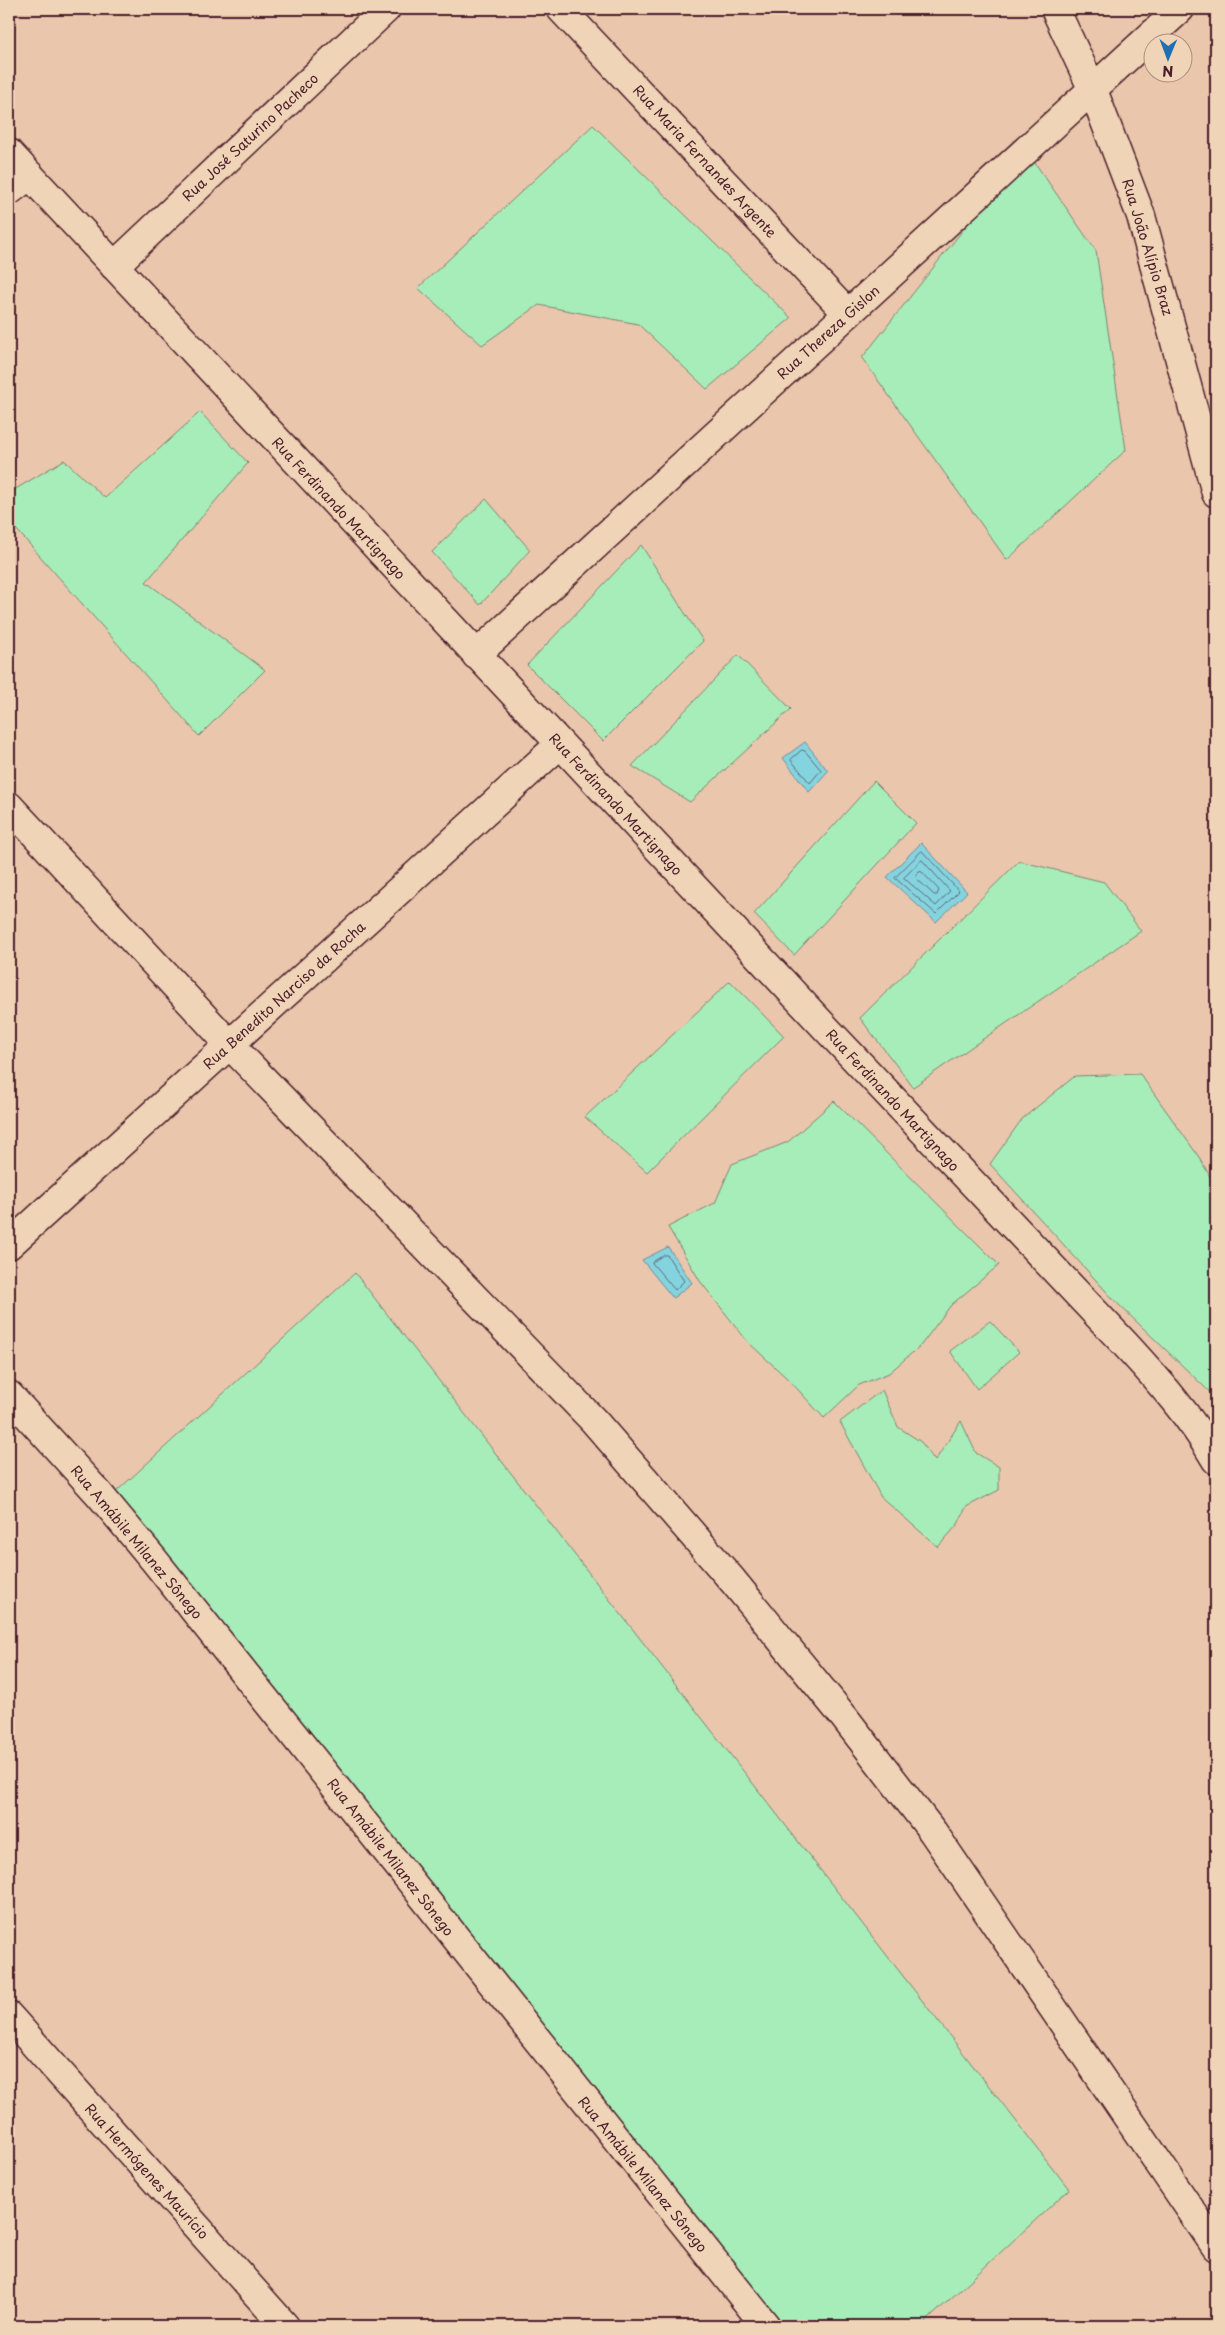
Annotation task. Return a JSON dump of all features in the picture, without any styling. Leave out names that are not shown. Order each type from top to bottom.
[{"type":"street","name":"Rua José Saturino Pacheco","points":[[114,266],[386,9]]},
{"type":"street","name":"Rua Maria Fernandes Argente","points":[[561,9],[848,314]]},
{"type":"street","name":"Rua João Alípio Braz","points":[[1055,9],[1092,90],[1141,216],[1216,493]]},
{"type":"street","name":"Rua Thereza Gislon","points":[[476,655],[1180,9]]},
{"type":"street","name":"Rua Ferdinando Martignago","points":[[9,153],[19,183],[114,266],[476,655],[1125,1344],[1173,1397],[1203,1437],[1216,1460]]},
{"type":"street","name":"Rua Benedito Narciso da Rocha","points":[[9,1245],[560,744]]},
{"type":"street","points":[[9,806],[230,1045],[594,1420],[733,1581],[844,1717],[933,1832],[1216,2247]]},
{"type":"street","name":"Rua Amábile Milanez Sônego","points":[[9,1395],[99,1494],[154,1560],[766,2326]]},
{"type":"street","name":"Rua Hermógenes Maurício","points":[[9,2016],[285,2326]]},
{"type":"green space","points":[[593,125],[791,318],[707,389],[638,324],[539,305],[482,345],[418,288]]},
{"type":"green space","points":[[1026,150],[1096,251],[1126,450],[1007,560],[862,358]]},
{"type":"green space","points":[[200,412],[248,463],[146,582],[265,670],[199,736],[9,521],[9,493],[64,460],[105,498]]},
{"type":"green space","points":[[486,499],[530,550],[480,605],[432,552]]},
{"type":"green space","points":[[641,545],[703,641],[603,741],[527,665]]},
{"type":"green space","points":[[738,655],[791,709],[690,802],[632,766]]},
{"type":"green space","points":[[874,781],[916,823],[794,955],[754,914]]},
{"type":"green space","points":[[1019,861],[1104,882],[1141,931],[913,1087],[860,1018]]},
{"type":"green space","points":[[730,981],[784,1036],[647,1172],[585,1117]]},
{"type":"green space","points":[[1140,1074],[1199,1157],[1216,1187],[1216,1398],[1115,1301],[990,1164],[1022,1119],[1075,1076]]},
{"type":"green space","points":[[834,1101],[999,1265],[951,1305],[921,1345],[889,1373],[859,1385],[824,1418],[790,1381],[748,1342],[700,1281],[668,1227],[715,1203],[732,1164],[788,1142]]},
{"type":"green space","points":[[355,1273],[1069,2189],[921,2326],[766,2326],[105,1502]]},
{"type":"green space","points":[[990,1321],[1019,1352],[977,1389],[950,1351]]},
{"type":"green space","points":[[882,1390],[898,1427],[921,1442],[935,1461],[961,1421],[976,1453],[999,1467],[999,1490],[966,1507],[958,1524],[938,1547],[881,1497],[840,1422]]},
{"type":"water","points":[[805,742],[828,771],[809,792],[783,758]]},
{"type":"water","points":[[921,843],[967,892],[936,922],[887,877]]},
{"type":"water","points":[[668,1247],[692,1283],[673,1298],[642,1260]]}]
